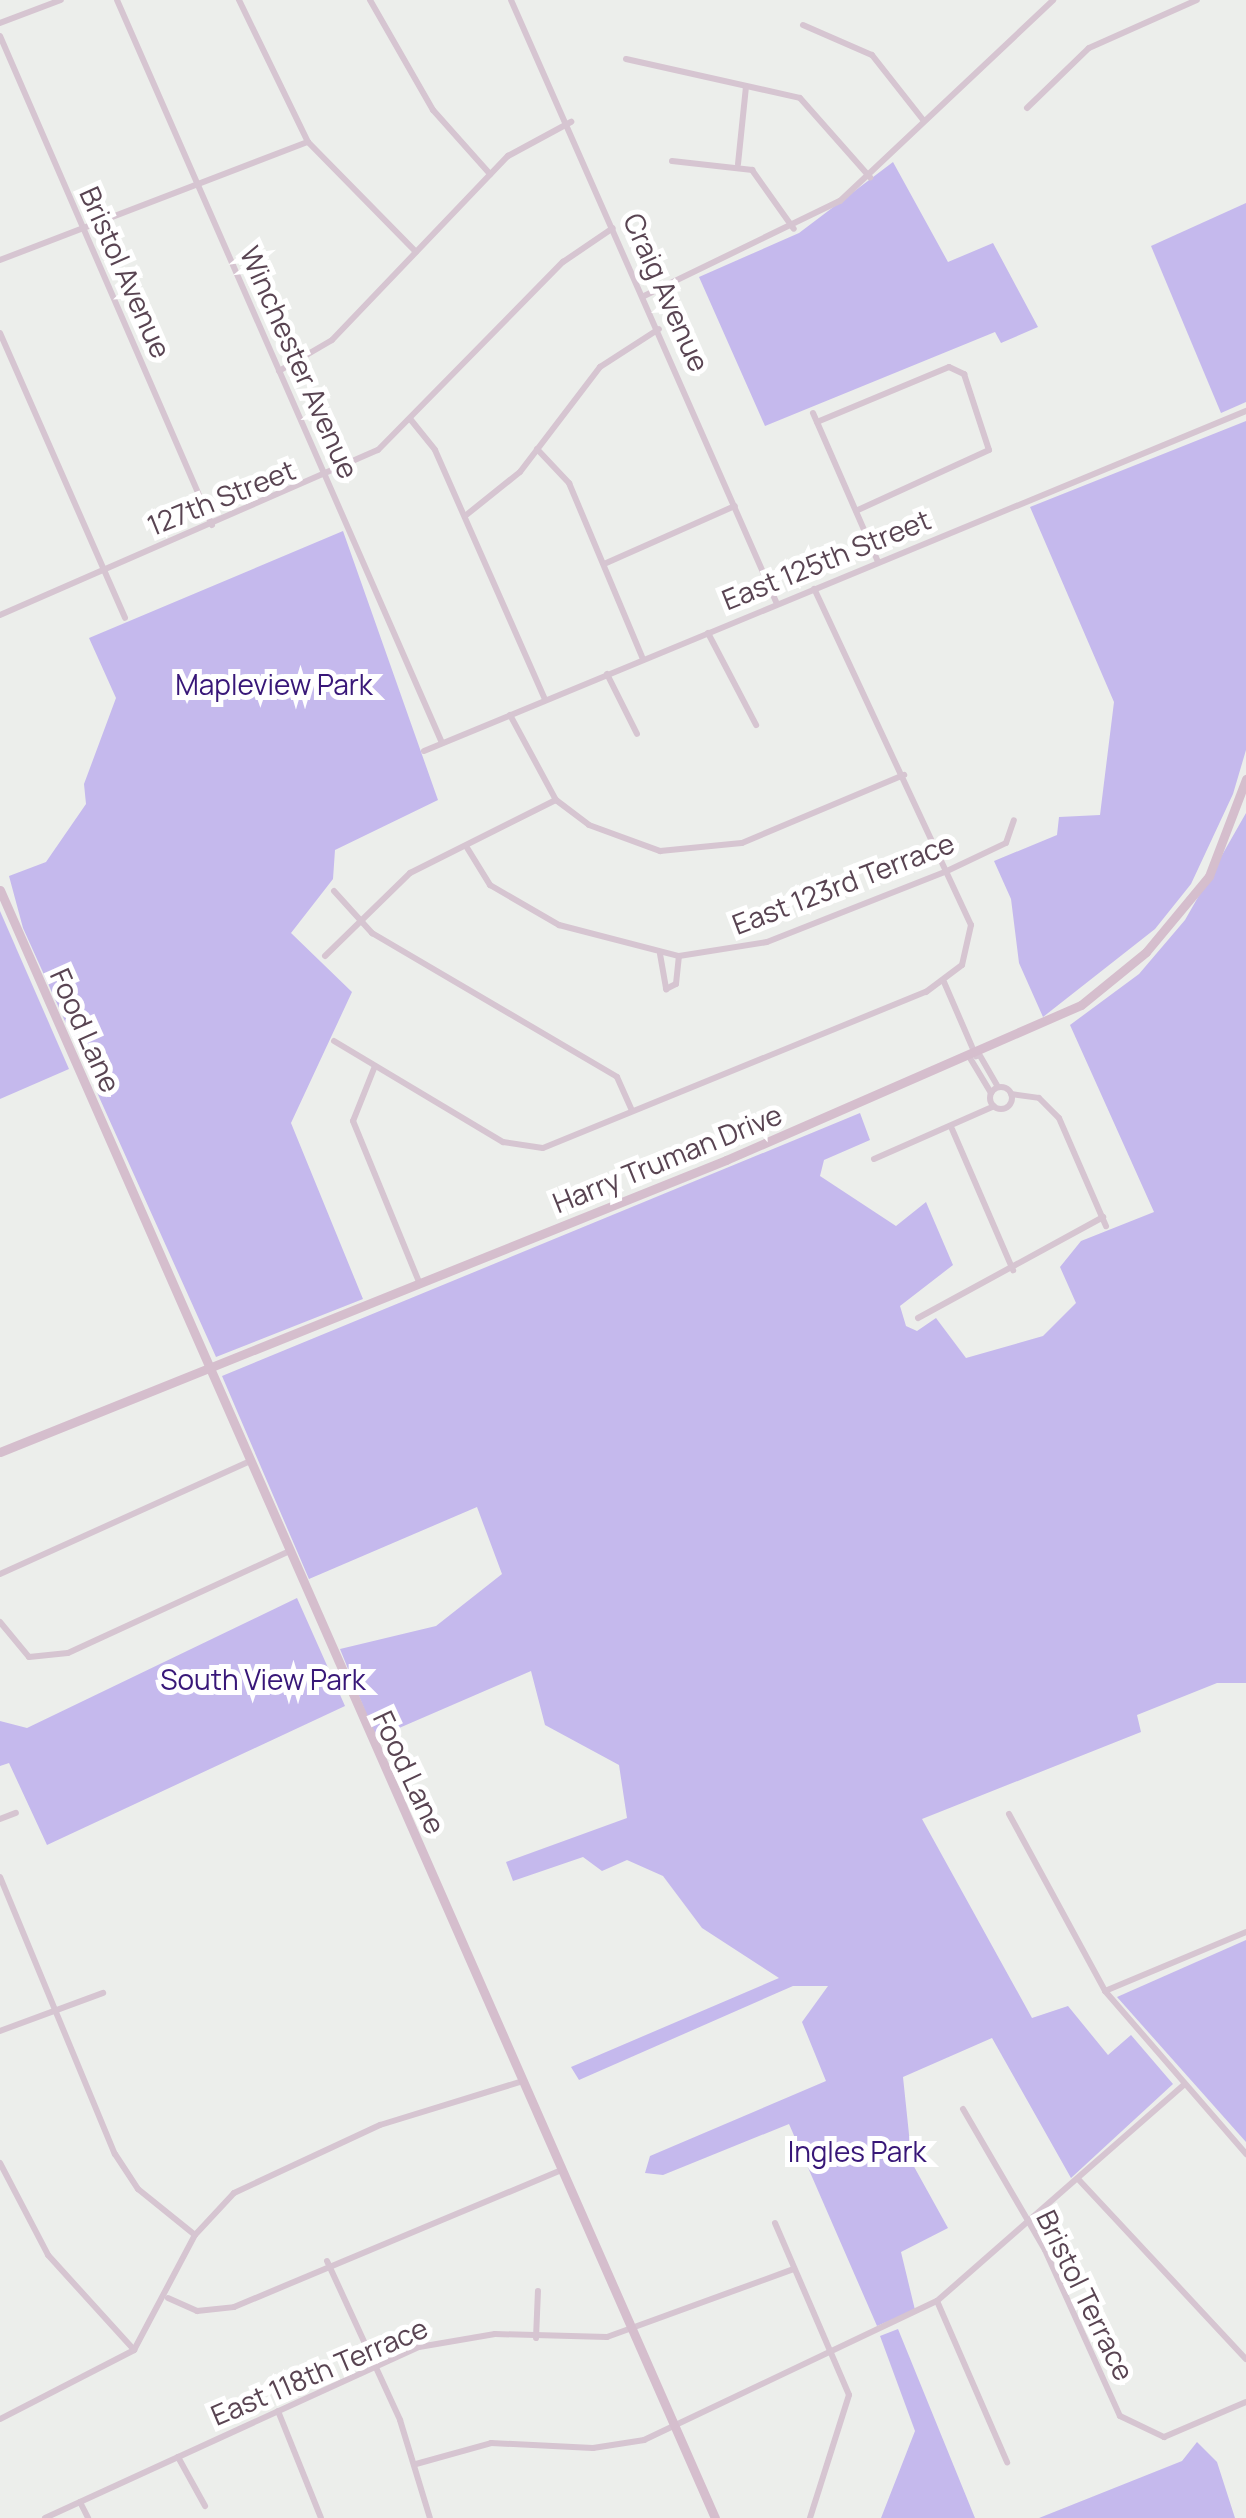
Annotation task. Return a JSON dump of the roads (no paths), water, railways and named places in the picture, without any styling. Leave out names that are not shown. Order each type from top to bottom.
[{"type":"street","points":[[0,23],[61,0]]},
{"type":"street","name":"Winchester Avenue","points":[[116,0],[442,743]]},
{"type":"street","points":[[239,0],[308,142],[416,252]]},
{"type":"street","points":[[370,0],[425,98],[490,174]]},
{"type":"street","name":"Craig Avenue","points":[[511,0],[570,122],[778,604]]},
{"type":"street","points":[[644,296],[794,229],[870,177],[1053,0]]},
{"type":"street","points":[[1027,108],[1089,48],[1197,0]]},
{"type":"street","points":[[803,24],[872,56],[924,121]]},
{"type":"street","name":"Bristol Avenue","points":[[0,36],[212,526]]},
{"type":"street","points":[[626,59],[800,98],[870,177]]},
{"type":"street","points":[[738,164],[746,87]]},
{"type":"street","points":[[279,371],[332,340],[490,174],[570,122]]},
{"type":"street","points":[[0,260],[85,234],[308,142]]},
{"type":"street","points":[[672,161],[738,164],[772,187],[794,229]]},
{"type":"street","name":"127th Street","points":[[0,615],[326,478],[411,420],[563,262],[613,228]]},
{"type":"street","points":[[465,516],[537,449],[600,368],[658,330]]},
{"type":"street","points":[[0,332],[125,618]]},
{"type":"street","points":[[817,422],[956,366],[990,450],[856,511]]},
{"type":"street","name":"East 125th Street","points":[[424,751],[1246,412]]},
{"type":"street","points":[[813,413],[878,562]]},
{"type":"street","points":[[411,420],[465,516],[545,699]]},
{"type":"street","points":[[537,449],[569,483],[643,659]]},
{"type":"street","points":[[603,564],[736,506]]},
{"type":"street","points":[[334,1041],[503,1142],[543,1148],[944,982],[972,942],[904,776],[814,589]]},
{"type":"street","points":[[707,633],[756,725]]},
{"type":"street","points":[[607,674],[637,734]]},
{"type":"street","points":[[510,714],[556,800],[623,842],[700,852],[904,776]]},
{"type":"street","name":"Harry Truman Drive","points":[[0,1452],[975,1056],[1081,1006],[1146,952],[1209,876],[1246,780]]},
{"type":"street","points":[[325,956],[356,920],[410,873],[556,800]]},
{"type":"street","name":"East 123rd Terrace","points":[[466,846],[505,896],[591,939],[679,956],[767,942],[946,871],[1006,843],[1014,820]]},
{"type":"street","name":"Food Lane","points":[[0,890],[716,2518]]},
{"type":"street","points":[[334,890],[356,920],[617,1077],[632,1111]]},
{"type":"street","points":[[660,954],[666,989],[676,984],[679,956]]},
{"type":"street","points":[[944,982],[994,1090],[994,1106]]},
{"type":"street","points":[[375,1066],[353,1120],[419,1282]]},
{"type":"street","points":[[994,1090],[1039,1098],[1060,1118],[1106,1226]]},
{"type":"street","points":[[874,1159],[952,1129],[994,1106],[1007,1106],[1011,1094]]},
{"type":"street","points":[[952,1129],[1013,1270]]},
{"type":"street","points":[[918,1318],[1013,1270],[1104,1216]]},
{"type":"street","points":[[0,1574],[250,1461]]},
{"type":"street","points":[[0,1622],[29,1657],[68,1653],[290,1551]]},
{"type":"street","points":[[0,1820],[16,1813]]},
{"type":"street","points":[[1009,1814],[1105,1991],[1183,2086],[1246,2154]]},
{"type":"street","points":[[0,1877],[124,2170],[194,2235]]},
{"type":"street","points":[[1105,1991],[1246,1932]]},
{"type":"street","points":[[0,2031],[103,1993]]},
{"type":"street","points":[[0,2419],[134,2350],[168,2298],[194,2235],[219,2204],[257,2181],[380,2124],[524,2080]]},
{"type":"street","points":[[416,2464],[491,2442],[619,2446],[675,2426],[937,2301],[1183,2086]]},
{"type":"street","name":"Bristol Terrace","points":[[963,2109],[1026,2220],[1120,2416],[1164,2437],[1246,2402]]},
{"type":"street","points":[[0,2162],[48,2255],[134,2350]]},
{"type":"street","points":[[168,2298],[226,2310],[327,2262],[563,2170]]},
{"type":"street","points":[[1079,2180],[1246,2359]]},
{"type":"street","points":[[775,2223],[830,2351],[850,2412],[810,2518]]},
{"type":"street","points":[[327,2262],[416,2464],[430,2518]]},
{"type":"street","name":"East 118th Terrace","points":[[45,2518],[376,2366],[457,2337],[536,2338],[632,2329],[794,2269]]},
{"type":"street","points":[[536,2338],[538,2291]]},
{"type":"street","points":[[937,2301],[1006,2462]]},
{"type":"street","points":[[278,2411],[321,2518]]},
{"type":"street","points":[[178,2457],[205,2506]]},
{"type":"street","points":[[80,2502],[88,2518]]},
{"type":"park label","name":"Mapleview Park","points":[[274,684]]},
{"type":"park label","name":"South View Park","points":[[263,1679]]},
{"type":"park label","name":"Ingles Park","points":[[857,2151]]}]
